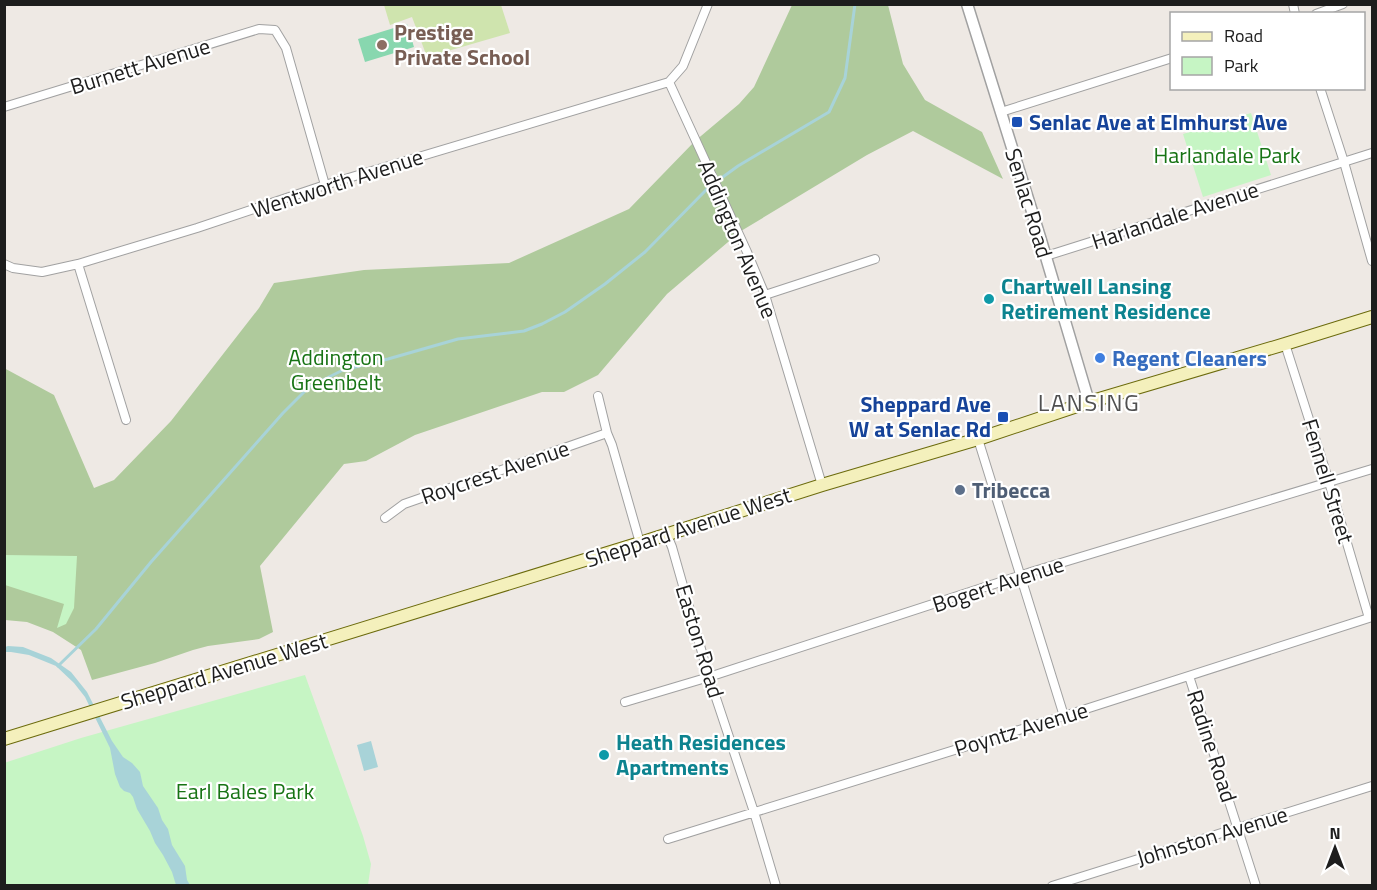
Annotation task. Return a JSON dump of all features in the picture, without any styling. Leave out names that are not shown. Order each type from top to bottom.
[{"type":"main road","name":"Sheppard Avenue West","points":[[4,739],[822,485],[978,439],[1089,402],[1372,317]]},
{"type":"street","points":[[669,82],[683,66],[708,4]]},
{"type":"street","name":"Senlac Road","points":[[967,4],[1089,402]]},
{"type":"street","points":[[1321,12],[1343,4]]},
{"type":"street","name":"Burnett Avenue","points":[[4,107],[259,29],[275,30],[286,48],[324,185]]},
{"type":"street","points":[[1001,112],[1170,59]]},
{"type":"street","name":"Addington Avenue","points":[[669,82],[765,295],[822,485]]},
{"type":"street","name":"Wentworth Avenue","points":[[4,264],[13,268],[42,272],[78,264],[197,228],[324,185],[669,82]]},
{"type":"street","points":[[1321,90],[1372,261]]},
{"type":"street","name":"Harlandale Avenue","points":[[1046,256],[1372,153]]},
{"type":"street","points":[[765,295],[875,259]]},
{"type":"street","points":[[78,264],[126,420]]},
{"type":"street","name":"Fennell Street","points":[[1285,344],[1371,617]]},
{"type":"street","points":[[598,396],[640,543]]},
{"type":"street","name":"Roycrest Avenue","points":[[385,518],[404,504],[608,433]]},
{"type":"street","points":[[978,439],[1064,716]]},
{"type":"street","name":"Bogert Avenue","points":[[625,702],[1020,576],[1372,469]]},
{"type":"street","name":"Easton Road","points":[[667,535],[709,677],[776,885]]},
{"type":"street","name":"Poyntz Avenue","points":[[668,839],[1064,716],[1371,617]]},
{"type":"street","name":"Radine Road","points":[[1189,676],[1256,885]]},
{"type":"street","name":"Johnston Avenue","points":[[1052,885],[1372,786]]},
{"type":"green space","points":[[384,5],[501,5],[510,33],[427,57],[412,17],[390,25]]},
{"type":"green space","name":"Addington Greenbelt","points":[[792,5],[888,5],[903,64],[925,100],[982,132],[1003,179],[913,131],[867,155],[741,231],[667,294],[598,375],[564,392],[542,392],[415,435],[366,461],[344,464],[260,566],[273,632],[259,639],[208,646],[92,680],[81,650],[53,632],[27,622],[5,620],[4,368],[54,395],[94,488],[114,480],[171,421],[259,308],[274,283],[364,270],[509,263],[629,209],[695,141],[739,104],[754,87]]},
{"type":"green space","points":[[407,24],[414,47],[365,62],[358,39]]},
{"type":"green space","name":"Harlandale Park","points":[[1251,113],[1271,175],[1203,197],[1183,134]]},
{"type":"green space","points":[[5,555],[77,556],[74,608],[66,624],[57,628],[64,604],[5,585]]},
{"type":"green space","name":"Earl Bales Park","points":[[305,675],[363,836],[371,864],[368,885],[5,885],[4,763],[81,738]]},
{"type":"water","points":[[5,647],[23,647],[51,658],[71,672],[87,692],[112,741],[123,757],[140,772],[143,786],[158,808],[168,829],[172,845],[185,866],[190,885],[176,885],[172,872],[137,809],[133,797],[120,787],[110,748],[85,697],[56,666],[29,655],[5,652]]},
{"type":"water","points":[[371,741],[378,767],[364,771],[357,745]]},
{"type":"waterway","points":[[58,666],[96,629],[151,562],[283,413],[309,387],[343,370],[458,339],[524,331],[565,312],[645,252],[709,187],[738,166],[829,112],[845,78],[855,4]]},
{"type":"place","name":"Prestige Private School","points":[[382,45]]},
{"type":"place","name":"Senlac Ave at Elmhurst Ave","points":[[1017,122]]},
{"type":"place","name":"Chartwell Lansing Retirement Residence","points":[[989,299]]},
{"type":"place","name":"Regent Cleaners","points":[[1100,358]]},
{"type":"place","name":"Sheppard Ave W at Senlac Rd","points":[[1003,417]]},
{"type":"place","name":"Tribecca","points":[[960,490]]},
{"type":"place","name":"Heath Residences Apartments","points":[[604,755]]},
{"type":"district","name":"LANSING","points":[[1089,402]]}]
